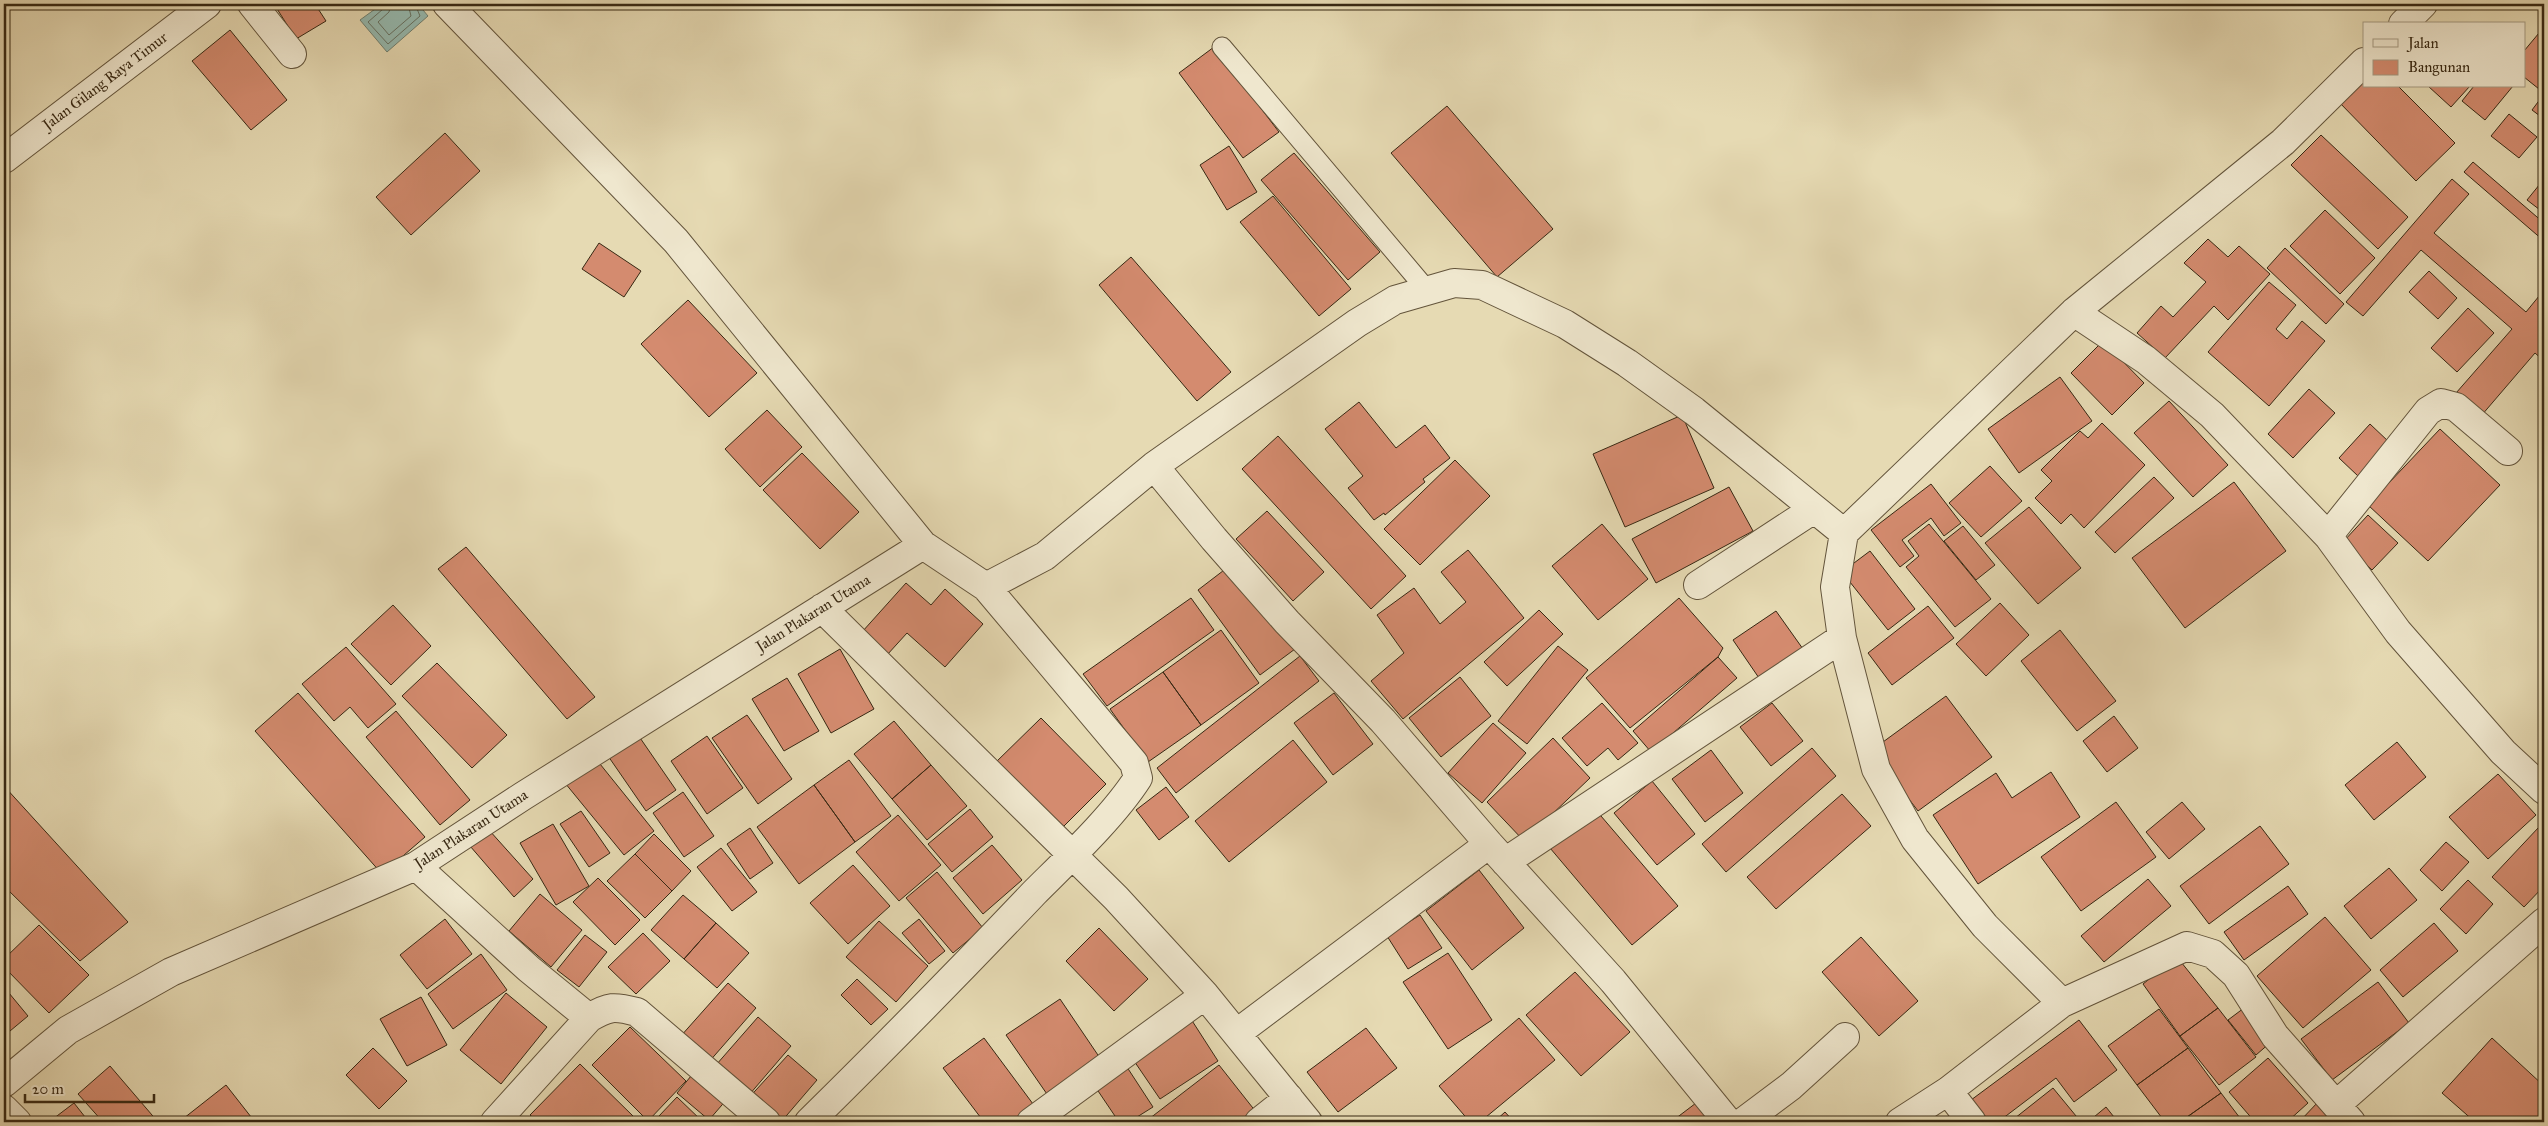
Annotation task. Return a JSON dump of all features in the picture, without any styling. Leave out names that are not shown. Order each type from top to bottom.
[{"type":"street","name":"Jalan Gilang Raya Timur","points":[[4,159],[207,4]]},
{"type":"street","points":[[252,4],[292,54]]},
{"type":"street","points":[[448,4],[676,241],[923,545],[986,587],[1134,763],[1138,778],[1130,790],[1073,853],[946,986],[809,1122]]},
{"type":"street","points":[[2405,22],[2422,4]]},
{"type":"street","points":[[2062,1004],[1985,926],[1916,839],[1876,769],[1842,638],[1835,587],[1844,533],[2074,312],[2283,142],[2363,63]]},
{"type":"street","points":[[986,587],[1045,556],[1154,466],[1357,323],[1395,300],[1454,283],[1482,285],[1565,324],[1627,363],[1694,411],[1844,533]]},
{"type":"street","points":[[2074,312],[2146,360],[2212,415],[2328,536],[2398,632],[2504,752],[2544,790]]},
{"type":"street","points":[[2328,536],[2428,411],[2441,402],[2456,407],[2508,451]]},
{"type":"street","points":[[1154,466],[1221,547],[1287,622],[1383,721],[1497,853],[1612,981],[1728,1122]]},
{"type":"street","points":[[1698,585],[1814,509]]},
{"type":"street","name":"Jalan Plakaran Utama","points":[[4,1083],[68,1030],[171,972],[416,866],[523,796],[923,545]]},
{"type":"street","points":[[822,608],[1073,853],[1205,995],[1308,1122]]},
{"type":"street","points":[[1237,1033],[1497,853],[1842,638]]},
{"type":"street","points":[[416,866],[529,969],[589,1018]]},
{"type":"street","points":[[1900,1122],[1948,1091],[2062,1004],[2187,946],[2213,954],[2236,975],[2275,1036],[2343,1114],[2544,922]]},
{"type":"street","points":[[1031,1122],[1205,995]]},
{"type":"street","points":[[495,1122],[589,1018],[605,1009],[617,1006],[637,1012],[766,1122]]},
{"type":"street","points":[[1743,1122],[1791,1086],[1845,1037]]},
{"type":"street","points":[[1948,1091],[1972,1122]]},
{"type":"street","points":[[1259,1122],[1289,1098]]},
{"type":"street","points":[[4,1110],[17,1122]]},
{"type":"lane","points":[[1222,47],[1426,290]]},
{"type":"water","points":[[382,4],[418,4],[428,16],[387,52],[360,20]]},
{"type":"building","points":[[274,4],[315,4],[326,21],[296,39]]},
{"type":"building","points":[[2544,27],[2544,83],[2539,89],[2526,79],[2526,49]]},
{"type":"building","points":[[230,30],[287,100],[251,130],[192,61]]},
{"type":"building","points":[[1214,47],[1279,132],[1243,158],[1179,73]]},
{"type":"building","points":[[2363,74],[2363,88],[2400,88],[2455,143],[2416,181],[2337,100]]},
{"type":"building","points":[[2430,88],[2468,88],[2451,107]]},
{"type":"building","points":[[2472,88],[2511,88],[2485,120],[2462,101]]},
{"type":"building","points":[[2544,94],[2544,119],[2532,110]]},
{"type":"building","points":[[1447,106],[1553,229],[1497,277],[1391,153]]},
{"type":"building","points":[[2509,114],[2537,137],[2519,158],[2491,136]]},
{"type":"building","points":[[445,133],[480,171],[411,235],[376,197]]},
{"type":"building","points":[[2321,135],[2408,217],[2378,249],[2291,165]]},
{"type":"building","points":[[1229,146],[1257,192],[1227,210],[1200,165]]},
{"type":"building","points":[[1294,153],[1380,252],[1348,280],[1261,180]]},
{"type":"building","points":[[2473,162],[2544,223],[2544,241],[2464,172]]},
{"type":"building","points":[[2452,179],[2469,194],[2434,233],[2526,312],[2544,290],[2544,361],[2535,353],[2475,423],[2449,401],[2512,329],[2421,250],[2363,316],[2346,302]]},
{"type":"building","points":[[2544,179],[2544,213],[2527,200]]},
{"type":"building","points":[[1273,196],[1351,289],[1319,316],[1240,222]]},
{"type":"building","points":[[2325,210],[2375,258],[2340,294],[2290,246]]},
{"type":"building","points":[[2208,239],[2228,257],[2239,246],[2270,274],[2228,320],[2214,306],[2165,358],[2137,333],[2161,306],[2173,317],[2206,282],[2184,263]]},
{"type":"building","points":[[599,243],[641,271],[624,297],[582,269]]},
{"type":"building","points":[[2285,248],[2344,304],[2326,324],[2267,268]]},
{"type":"building","points":[[1131,257],[1231,372],[1197,401],[1099,285]]},
{"type":"building","points":[[2429,271],[2457,298],[2438,319],[2409,292]]},
{"type":"building","points":[[2269,282],[2296,305],[2276,329],[2287,339],[2302,321],[2325,341],[2269,406],[2208,352]]},
{"type":"building","points":[[688,300],[757,373],[709,417],[641,344]]},
{"type":"building","points":[[2468,308],[2494,333],[2457,372],[2431,348]]},
{"type":"building","points":[[2103,341],[2144,383],[2112,415],[2071,373]]},
{"type":"building","points":[[2060,377],[2092,421],[2019,473],[1988,429]]},
{"type":"building","points":[[2309,389],[2335,413],[2293,458],[2268,434]]},
{"type":"building","points":[[2169,401],[2228,465],[2193,497],[2134,433]]},
{"type":"building","points":[[1359,402],[1396,448],[1425,425],[1450,458],[1423,479],[1425,482],[1385,515],[1384,513],[1374,520],[1348,488],[1363,476],[1325,429]]},
{"type":"building","points":[[767,410],[802,447],[760,487],[725,449]]},
{"type":"building","points":[[1682,415],[1714,488],[1625,527],[1593,454]]},
{"type":"building","points":[[2102,423],[2145,465],[2084,528],[2071,514],[2061,524],[2035,498],[2052,481],[2041,470],[2080,431],[2088,438]]},
{"type":"building","points":[[2370,424],[2389,442],[2358,476],[2339,458]]},
{"type":"building","points":[[2440,429],[2500,485],[2428,561],[2368,505]]},
{"type":"building","points":[[1278,436],[1406,576],[1371,609],[1242,469]]},
{"type":"building","points":[[802,453],[859,512],[820,549],[763,490]]},
{"type":"building","points":[[1455,460],[1490,496],[1420,565],[1384,529]]},
{"type":"building","points":[[1990,466],[2022,501],[1981,537],[1949,503]]},
{"type":"building","points":[[2154,477],[2174,498],[2115,553],[2095,532]]},
{"type":"building","points":[[2234,482],[2286,551],[2185,628],[2132,558]]},
{"type":"building","points":[[1931,484],[1961,523],[1944,536],[1931,518],[1902,540],[1914,556],[1900,567],[1871,530]]},
{"type":"building","points":[[1729,487],[1753,531],[1656,583],[1632,539]]},
{"type":"building","points":[[2029,507],[2081,568],[2038,604],[1985,543]]},
{"type":"building","points":[[1267,511],[1324,572],[1293,601],[1236,539]]},
{"type":"building","points":[[2368,515],[2398,543],[2372,570],[2343,542]]},
{"type":"building","points":[[1602,524],[1648,579],[1598,620],[1552,566]]},
{"type":"building","points":[[1929,524],[1991,599],[1955,627],[1906,567],[1919,556],[1908,541]]},
{"type":"building","points":[[1963,526],[1995,565],[1976,580],[1944,541]]},
{"type":"building","points":[[466,547],[595,697],[567,719],[438,569]]},
{"type":"building","points":[[1468,550],[1524,618],[1403,719],[1371,681],[1404,653],[1377,615],[1414,588],[1440,624],[1466,602],[1441,572]]},
{"type":"building","points":[[1870,551],[1915,609],[1888,630],[1842,572]]},
{"type":"building","points":[[1232,564],[1295,649],[1260,675],[1198,590]]},
{"type":"building","points":[[906,583],[931,605],[945,589],[983,624],[945,667],[907,633],[887,655],[862,632]]},
{"type":"building","points":[[1191,598],[1214,630],[1107,706],[1083,674]]},
{"type":"building","points":[[1679,598],[1723,648],[1718,657],[1630,728],[1586,678]]},
{"type":"building","points":[[2000,603],[2029,635],[1986,676],[1956,644]]},
{"type":"building","points":[[393,605],[431,646],[391,685],[351,644]]},
{"type":"building","points":[[1928,606],[1954,638],[1892,685],[1868,653]]},
{"type":"building","points":[[1539,610],[1563,634],[1507,686],[1484,662]]},
{"type":"building","points":[[1776,611],[1803,649],[1759,678],[1733,640]]},
{"type":"building","points":[[2544,622],[2544,634],[2538,628]]},
{"type":"building","points":[[1221,630],[1259,683],[1201,725],[1163,672]]},
{"type":"building","points":[[2060,630],[2116,701],[2077,731],[2021,661]]},
{"type":"building","points":[[1558,646],[1588,670],[1527,744],[1498,721]]},
{"type":"building","points":[[346,647],[396,704],[368,728],[350,707],[334,721],[302,684]]},
{"type":"building","points":[[840,649],[874,709],[831,733],[798,674]]},
{"type":"building","points":[[1300,656],[1319,681],[1176,793],[1157,768]]},
{"type":"building","points":[[1718,657],[1737,678],[1651,752],[1633,731]]},
{"type":"building","points":[[437,663],[507,735],[472,768],[402,696]]},
{"type":"building","points":[[1163,672],[1201,725],[1148,762],[1110,709]]},
{"type":"building","points":[[1460,677],[1491,716],[1441,757],[1409,718]]},
{"type":"building","points":[[787,678],[819,731],[784,751],[752,699]]},
{"type":"building","points":[[298,693],[425,837],[382,874],[255,731]]},
{"type":"building","points":[[1334,693],[1373,744],[1333,775],[1294,723]]},
{"type":"building","points":[[1946,696],[1992,757],[1918,811],[1872,750]]},
{"type":"building","points":[[1602,703],[1638,743],[1618,760],[1608,748],[1587,766],[1562,738]]},
{"type":"building","points":[[1772,703],[1803,741],[1771,766],[1740,727]]},
{"type":"building","points":[[396,711],[470,800],[440,825],[366,737]]},
{"type":"building","points":[[747,715],[792,779],[758,804],[712,738]]},
{"type":"building","points":[[2114,716],[2138,748],[2107,772],[2083,741]]},
{"type":"building","points":[[1041,718],[1106,784],[1060,830],[994,764]]},
{"type":"building","points":[[894,721],[931,765],[892,799],[854,754]]},
{"type":"building","points":[[1493,723],[1526,753],[1482,803],[1448,773]]},
{"type":"building","points":[[636,732],[676,790],[646,811],[606,753]]},
{"type":"building","points":[[707,736],[743,788],[707,814],[671,761]]},
{"type":"building","points":[[1553,738],[1590,778],[1524,841],[1487,802]]},
{"type":"building","points":[[1293,740],[1327,782],[1229,862],[1195,821]]},
{"type":"building","points":[[2397,742],[2426,777],[2374,820],[2345,785]]},
{"type":"building","points":[[1812,748],[1836,776],[1726,872],[1702,844]]},
{"type":"building","points":[[1711,750],[1743,793],[1705,822],[1672,779]]},
{"type":"building","points":[[596,759],[654,831],[624,855],[565,783]]},
{"type":"building","points":[[849,760],[891,816],[855,842],[814,785]]},
{"type":"building","points":[[931,765],[967,806],[927,840],[892,799]]},
{"type":"building","points":[[2051,772],[2080,817],[1978,884],[1933,815],[1996,773],[2012,798]]},
{"type":"building","points":[[2498,774],[2536,815],[2488,859],[2449,817]]},
{"type":"building","points":[[1652,781],[1695,834],[1657,865],[1614,813]]},
{"type":"building","points":[[814,785],[855,842],[799,884],[757,827]]},
{"type":"building","points":[[4,786],[128,922],[80,961],[4,886]]},
{"type":"building","points":[[1166,787],[1189,817],[1159,840],[1136,810]]},
{"type":"building","points":[[683,792],[714,836],[684,857],[653,813]]},
{"type":"building","points":[[1842,794],[1871,826],[1776,909],[1747,877]]},
{"type":"building","points":[[2116,802],[2156,857],[2081,911],[2041,857]]},
{"type":"building","points":[[2182,802],[2205,829],[2169,859],[2146,832]]},
{"type":"building","points":[[970,809],[993,837],[952,872],[928,844]]},
{"type":"building","points":[[1595,809],[1678,906],[1632,945],[1550,848]]},
{"type":"building","points":[[581,811],[610,853],[589,867],[560,824]]},
{"type":"building","points":[[898,815],[941,865],[899,901],[856,852]]},
{"type":"building","points":[[553,824],[589,886],[556,905],[520,843]]},
{"type":"building","points":[[2260,826],[2289,864],[2209,924],[2180,886]]},
{"type":"building","points":[[2539,827],[2544,832],[2544,886],[2524,907],[2492,877]]},
{"type":"building","points":[[750,828],[773,863],[750,879],[727,844]]},
{"type":"building","points":[[489,830],[533,879],[514,897],[470,846]]},
{"type":"building","points":[[654,834],[691,871],[672,891],[635,854]]},
{"type":"building","points":[[2446,842],[2469,862],[2442,891],[2420,870]]},
{"type":"building","points":[[992,845],[1022,880],[983,914],[953,878]]},
{"type":"building","points":[[721,848],[757,892],[732,911],[697,867]]},
{"type":"building","points":[[635,854],[672,891],[645,918],[607,881]]},
{"type":"building","points":[[853,865],[890,906],[848,944],[810,903]]},
{"type":"building","points":[[2389,868],[2417,900],[2371,939],[2344,906]]},
{"type":"building","points":[[1479,870],[1524,928],[1472,970],[1426,911]]},
{"type":"building","points":[[937,872],[983,928],[953,953],[906,898]]},
{"type":"building","points":[[598,878],[640,920],[615,945],[573,902]]},
{"type":"building","points":[[2148,879],[2171,906],[2104,962],[2081,936]]},
{"type":"building","points":[[2468,880],[2493,904],[2466,934],[2440,909]]},
{"type":"building","points":[[2288,886],[2308,914],[2244,960],[2224,932]]},
{"type":"building","points":[[540,894],[582,930],[551,967],[509,931]]},
{"type":"building","points":[[683,895],[716,923],[684,959],[651,930]]},
{"type":"building","points":[[1420,915],[1442,948],[1408,969],[1387,936]]},
{"type":"building","points":[[2325,917],[2371,970],[2303,1028],[2257,976]]},
{"type":"building","points":[[445,919],[472,954],[427,989],[400,955]]},
{"type":"building","points":[[919,919],[945,951],[929,964],[902,933]]},
{"type":"building","points":[[879,921],[928,966],[896,1002],[846,957]]},
{"type":"building","points":[[716,923],[749,953],[717,988],[684,959]]},
{"type":"building","points":[[2434,923],[2458,951],[2403,997],[2380,970]]},
{"type":"building","points":[[39,925],[89,975],[49,1013],[4,967],[4,959]]},
{"type":"building","points":[[1099,928],[1148,979],[1114,1011],[1066,961]]},
{"type":"building","points":[[643,933],[670,961],[636,994],[608,967]]},
{"type":"building","points":[[585,935],[607,952],[579,987],[557,970]]},
{"type":"building","points":[[1861,937],[1918,1001],[1879,1036],[1822,972]]},
{"type":"building","points":[[1448,953],[1492,1020],[1448,1049],[1403,982]]},
{"type":"building","points":[[481,954],[507,990],[453,1029],[428,994]]},
{"type":"building","points":[[2177,957],[2218,1008],[2180,1036],[2143,984]]},
{"type":"building","points":[[1575,972],[1630,1032],[1581,1076],[1526,1015]]},
{"type":"building","points":[[857,979],[888,1009],[871,1025],[841,995]]},
{"type":"building","points":[[2378,982],[2409,1023],[2332,1080],[2301,1039]]},
{"type":"building","points":[[728,983],[756,1008],[708,1063],[680,1037]]},
{"type":"building","points":[[4,987],[28,1016],[4,1036]]},
{"type":"building","points":[[506,993],[547,1027],[501,1084],[460,1050]]},
{"type":"building","points":[[421,997],[447,1045],[407,1066],[380,1019]]},
{"type":"building","points":[[1060,999],[1102,1061],[1049,1097],[1006,1035]]},
{"type":"building","points":[[2218,1008],[2256,1057],[2219,1085],[2180,1036]]},
{"type":"building","points":[[2244,1008],[2271,1042],[2256,1055],[2228,1020]]},
{"type":"building","points":[[2159,1009],[2188,1048],[2137,1085],[2108,1046]]},
{"type":"building","points":[[1189,1016],[1218,1061],[1160,1099],[1130,1055]]},
{"type":"building","points":[[758,1017],[791,1046],[743,1102],[709,1073]]},
{"type":"building","points":[[1519,1018],[1555,1060],[1480,1122],[1470,1122],[1439,1086]]},
{"type":"building","points":[[2079,1020],[2117,1070],[2074,1102],[2056,1078],[1998,1122],[1982,1122],[1967,1103]]},
{"type":"building","points":[[630,1027],[686,1081],[648,1121],[592,1065]]},
{"type":"building","points":[[1366,1028],[1397,1068],[1338,1112],[1307,1072]]},
{"type":"building","points":[[984,1038],[1036,1108],[1017,1122],[984,1122],[943,1068]]},
{"type":"building","points":[[2492,1038],[2544,1086],[2544,1117],[2540,1122],[2475,1122],[2442,1093]]},
{"type":"building","points":[[373,1048],[407,1081],[379,1109],[346,1075]]},
{"type":"building","points":[[2188,1048],[2221,1093],[2180,1122],[2165,1122],[2137,1085]]},
{"type":"building","points":[[788,1055],[817,1080],[781,1122],[768,1122],[745,1102]]},
{"type":"building","points":[[2268,1058],[2308,1103],[2287,1122],[2255,1122],[2229,1092]]},
{"type":"building","points":[[1123,1061],[1153,1107],[1129,1122],[1119,1122],[1092,1082]]},
{"type":"building","points":[[580,1064],[633,1116],[626,1122],[538,1122],[530,1115]]},
{"type":"building","points":[[1219,1065],[1260,1117],[1253,1122],[1145,1122]]},
{"type":"building","points":[[110,1066],[158,1122],[103,1122],[78,1094]]},
{"type":"building","points":[[696,1070],[728,1098],[709,1120],[677,1093]]},
{"type":"building","points":[[226,1085],[255,1122],[179,1122]]},
{"type":"building","points":[[2053,1088],[2081,1122],[2010,1122]]},
{"type":"building","points":[[2221,1093],[2243,1122],[2180,1122]]},
{"type":"building","points":[[677,1097],[703,1122],[666,1122],[659,1116]]},
{"type":"building","points":[[1700,1100],[1716,1122],[1671,1122]]},
{"type":"building","points":[[2319,1101],[2342,1122],[2299,1122]]},
{"type":"building","points":[[74,1103],[89,1122],[49,1122]]},
{"type":"building","points":[[2106,1107],[2118,1122],[2088,1122]]},
{"type":"building","points":[[1505,1112],[1514,1122],[1494,1122]]},
{"type":"building","points":[[659,1116],[666,1122],[653,1122]]}]
